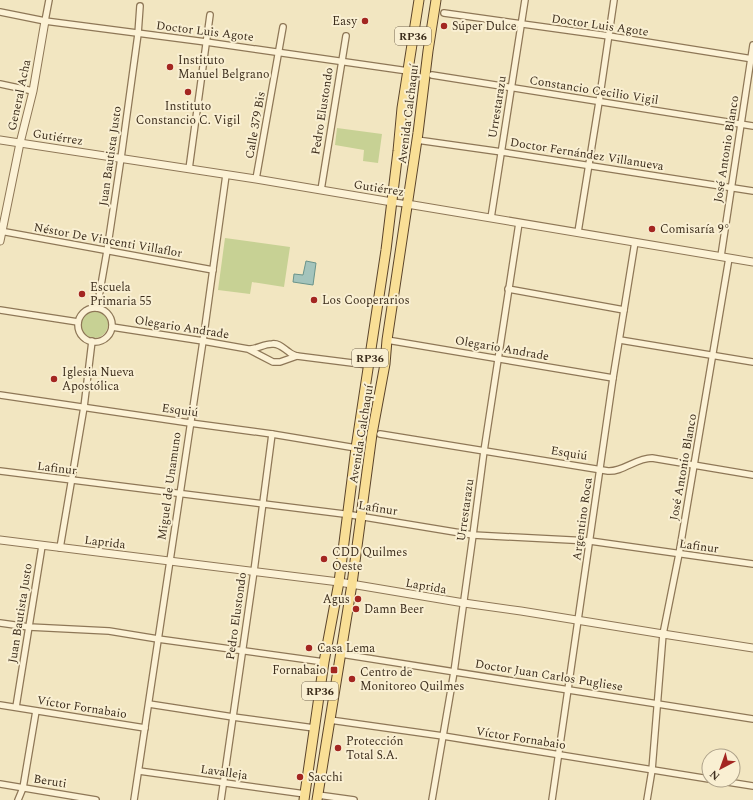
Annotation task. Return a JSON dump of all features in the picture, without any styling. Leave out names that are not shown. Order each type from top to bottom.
[{"type":"main road","name":"Avenida Calchaquí","points":[[304,797],[324,662],[339,582],[356,448],[392,202],[402,108],[419,0]]},
{"type":"main road","name":"Avenida Calchaquí","points":[[318,797],[352,584],[372,434],[384,364],[436,0]]},
{"type":"street","name":"General Acha","points":[[0,242],[20,143],[33,90],[49,0]]},
{"type":"street","name":"Urrestarazu","points":[[491,218],[525,0]]},
{"type":"street","points":[[578,232],[614,0]]},
{"type":"street","name":"Juan Bautista Justo","points":[[97,308],[121,158],[138,34],[140,6]]},
{"type":"street","name":"Doctor Luis Agote","points":[[0,12],[46,21],[408,71]]},
{"type":"street","name":"Doctor Luis Agote","points":[[444,13],[609,36],[752,59]]},
{"type":"street","points":[[189,169],[210,15]]},
{"type":"street","name":"Calle 379 Bis","points":[[256,179],[283,27]]},
{"type":"street","name":"Pedro Elustondo","points":[[321,190],[346,36]]},
{"type":"street","name":"José Antonio Blanco","points":[[720,256],[753,45]]},
{"type":"street","name":"Constancio Cecilio Vigil","points":[[432,75],[753,126]]},
{"type":"street","points":[[0,84],[33,90]]},
{"type":"street","name":"Gutiérrez","points":[[0,140],[256,179],[753,262]]},
{"type":"street","name":"Doctor Fernández Villanueva","points":[[417,140],[753,191]]},
{"type":"street","name":"Miguel de Unamuno","points":[[134,800],[203,341],[226,175]]},
{"type":"street","name":"Urrestarazu","points":[[432,800],[454,672],[484,451],[518,223]]},
{"type":"street","name":"Néstor De Vincenti Villaflor","points":[[1,231],[213,270]]},
{"type":"street","name":"Argentino Roca","points":[[552,800],[613,378],[635,242]]},
{"type":"street","name":"José Antonio Blanco","points":[[647,800],[652,770],[663,634],[679,554],[730,258]]},
{"type":"street","points":[[508,289],[624,310]]},
{"type":"street","points":[[97,308],[107,312],[112,322],[112,327],[110,332],[103,340],[87,340],[78,327],[78,322],[83,313],[87,310],[97,308]]},
{"type":"street","points":[[0,310],[78,322]]},
{"type":"street","name":"Olegario Andrade","points":[[112,327],[248,349],[269,344],[276,344],[297,356],[368,365]]},
{"type":"street","name":"Olegario Andrade","points":[[387,340],[613,378]]},
{"type":"street","points":[[620,340],[753,362]]},
{"type":"street","points":[[60,548],[84,407],[92,341]]},
{"type":"street","name":"Olegario Andrade","points":[[248,349],[273,362],[280,362],[297,356]]},
{"type":"street","name":"Esquiú","points":[[0,394],[272,434],[356,448]]},
{"type":"street","name":"Pedro Elustondo","points":[[220,800],[254,571],[272,434]]},
{"type":"street","name":"Esquiú","points":[[380,434],[600,470],[611,471],[645,458],[652,458],[753,475]]},
{"type":"street","name":"Lafinur","points":[[0,471],[347,514],[473,535],[590,541],[753,564]]},
{"type":"street","name":"Laprida","points":[[0,540],[339,582],[753,648]]},
{"type":"street","name":"Juan Bautista Justo","points":[[16,707],[42,546]]},
{"type":"street","points":[[0,623],[29,627],[109,631],[324,662]]},
{"type":"street","name":"Doctor Juan Carlos Pugliese","points":[[341,654],[753,719]]},
{"type":"street","points":[[149,704],[314,728]]},
{"type":"street","name":"Víctor Fornabaio","points":[[0,705],[145,728]]},
{"type":"street","points":[[18,800],[23,788],[36,711]]},
{"type":"street","name":"Víctor Fornabaio","points":[[330,720],[443,736],[701,778]]},
{"type":"street","name":"Lavalleja","points":[[139,771],[223,783],[304,797]]},
{"type":"street","name":"Beruti","points":[[0,784],[96,800]]},
{"type":"street","points":[[741,784],[753,786]]},
{"type":"street","points":[[318,797],[354,800]]},
{"type":"green space","points":[[337,128],[382,134],[378,163],[363,161],[364,150],[335,145]]},
{"type":"green space","points":[[225,238],[290,247],[284,287],[252,282],[250,294],[218,290]]},
{"type":"green space","points":[[94,310],[100,311],[104,314],[107,318],[107,330],[104,334],[100,337],[94,338],[88,337],[84,334],[81,330],[80,324],[81,318],[84,314],[88,311]]},
{"type":"water","points":[[306,261],[316,263],[313,285],[293,282],[294,274],[303,275]]},
{"type":"place","name":"Easy","points":[[365,21]]},
{"type":"place","name":"Súper Dulce","points":[[444,26]]},
{"type":"place","name":"Instituto Manuel Belgrano","points":[[170,67]]},
{"type":"place","name":"Instituto Constancio C. Vigil","points":[[188,92]]},
{"type":"place","name":"Comisaría 9°","points":[[652,229]]},
{"type":"place","name":"Escuela Primaria 55","points":[[82,294]]},
{"type":"place","name":"Los Cooperarios","points":[[314,300]]},
{"type":"place","name":"Iglesia Nueva Apostólica","points":[[54,379]]},
{"type":"place","name":"CDD Quilmes Oeste","points":[[324,559]]},
{"type":"place","name":"Agus","points":[[358,599]]},
{"type":"place","name":"Damn Beer","points":[[356,609]]},
{"type":"place","name":"Casa Lema","points":[[309,648]]},
{"type":"place","name":"Fornabaio","points":[[334,670]]},
{"type":"place","name":"Centro de Monitoreo Quilmes","points":[[352,679]]},
{"type":"place","name":"Protección Total S.A.","points":[[338,748]]},
{"type":"place","name":"Sacchi","points":[[300,777]]}]
